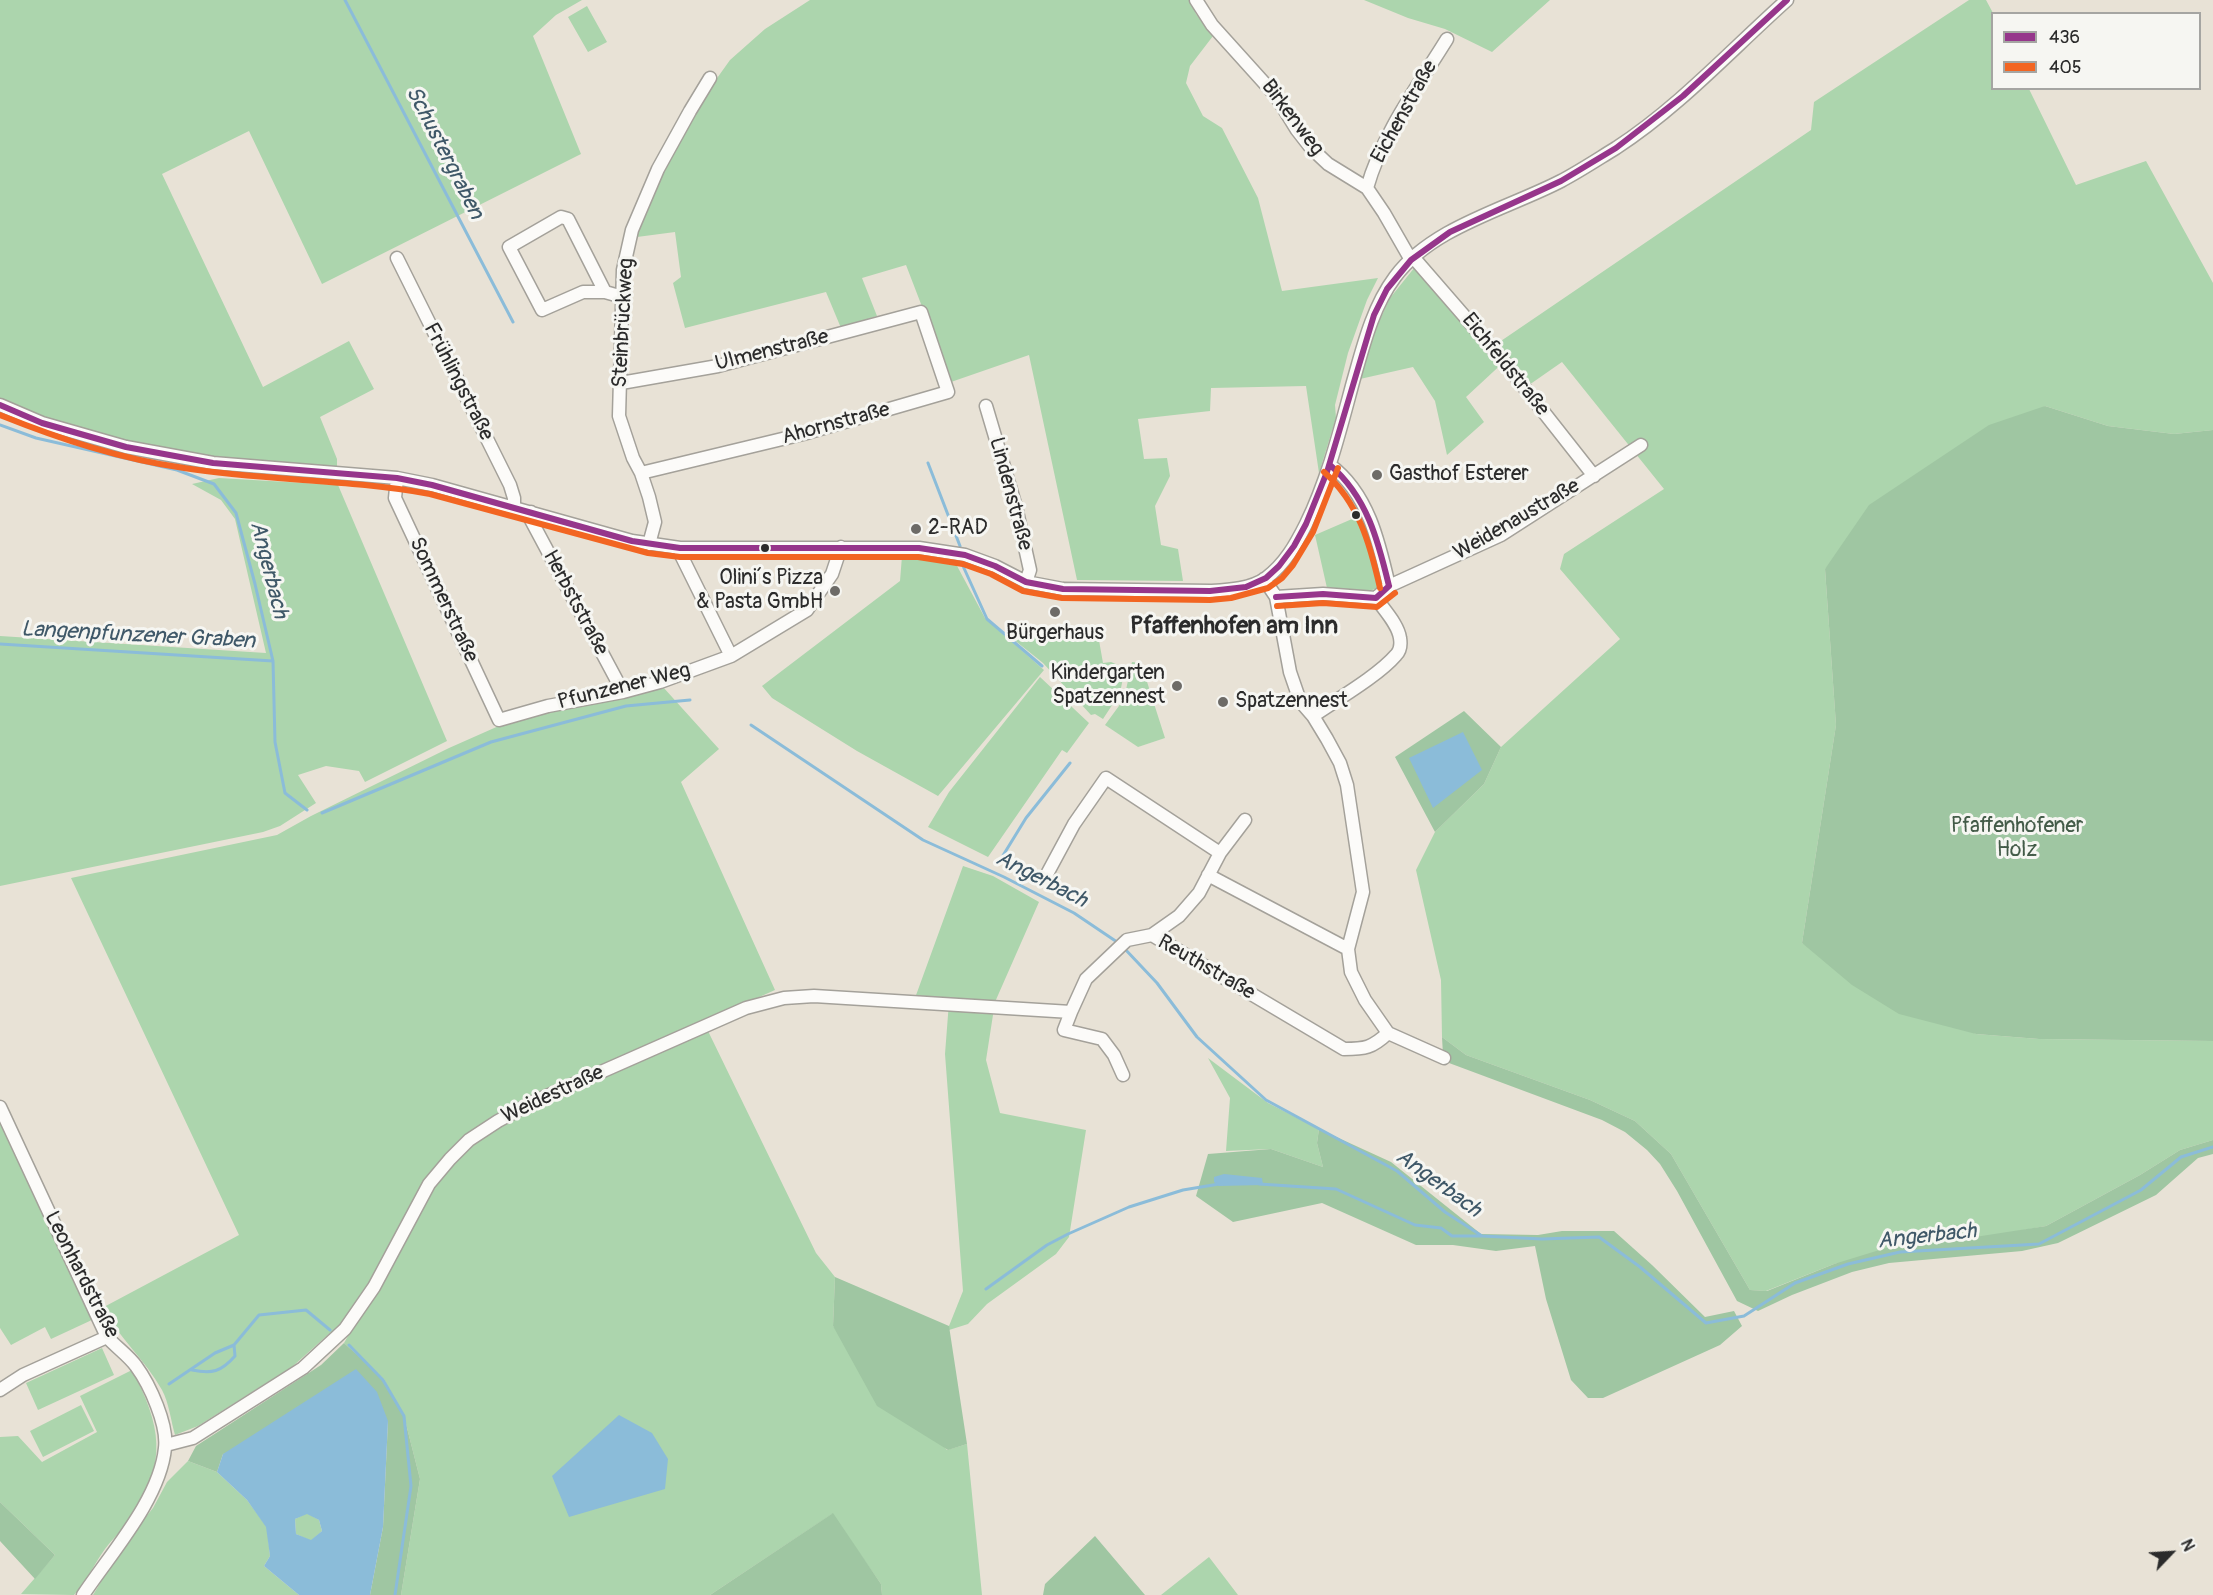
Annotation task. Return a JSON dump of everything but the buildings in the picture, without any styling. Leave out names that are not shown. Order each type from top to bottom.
[{"type":"street","name":"Birkenweg","points":[[1196,0],[1212,25],[1276,96],[1311,148],[1328,164],[1367,188],[1412,258]]},
{"type":"street","points":[[0,405],[42,423],[126,447],[213,463],[397,478],[432,485],[650,544],[680,548],[919,548],[965,555],[995,566],[1026,582],[1063,589],[1210,591],[1233,589],[1264,579],[1294,548],[1312,512],[1330,465],[1372,321],[1395,277],[1412,258],[1446,234],[1562,181],[1617,147],[1703,77],[1787,0]]},
{"type":"street","name":"Eichenstraße","points":[[1367,188],[1374,162],[1447,39]]},
{"type":"street","name":"Steinbrückweg","points":[[650,544],[655,522],[650,496],[633,458],[619,417],[623,270],[636,218],[658,169],[710,78]]},
{"type":"street","points":[[605,292],[568,219],[561,217],[509,247],[542,310],[582,292],[605,292],[623,297]]},
{"type":"street","name":"Frühlingstraße","points":[[397,258],[510,485],[514,507]]},
{"type":"street","name":"Eichfeldstraße","points":[[1412,258],[1505,363],[1594,476]]},
{"type":"street","name":"Ulmenstraße","points":[[621,383],[718,366],[921,312]]},
{"type":"street","name":"Ahornstraße","points":[[641,473],[803,434],[948,392],[921,312]]},
{"type":"street","name":"Lindenstraße","points":[[986,406],[1016,507],[1030,570],[1026,582]]},
{"type":"street","name":"Weidenaustraße","points":[[1376,598],[1389,586],[1501,535],[1641,445]]},
{"type":"street","points":[[1330,465],[1343,474],[1366,509],[1380,544],[1389,586]]},
{"type":"street","name":"Sommerstraße","points":[[397,478],[395,498],[499,720]]},
{"type":"street","name":"Herbststraße","points":[[531,512],[531,520],[623,692]]},
{"type":"street","name":"Pfunzener Weg","points":[[499,720],[548,706],[623,692],[660,682],[731,656],[807,610],[832,574],[841,547]]},
{"type":"street","points":[[680,548],[681,555],[731,656]]},
{"type":"street","points":[[1264,579],[1276,597],[1290,672],[1300,701],[1313,716],[1340,763],[1347,785],[1363,892],[1348,949],[1351,972],[1365,1000],[1388,1033],[1444,1058]]},
{"type":"street","points":[[1276,597],[1323,594],[1376,598],[1396,626],[1400,637],[1397,654],[1372,675],[1313,716]]},
{"type":"street","points":[[1046,876],[1074,824],[1106,778],[1220,853]]},
{"type":"street","points":[[1152,935],[1179,916],[1199,893],[1220,853],[1245,820]]},
{"type":"street","points":[[1208,875],[1348,949]]},
{"type":"street","name":"Reuthstraße","points":[[1071,1012],[1086,979],[1116,949],[1127,940],[1152,935],[1344,1049],[1366,1048],[1378,1042],[1388,1033]]},
{"type":"street","name":"Weidestraße","points":[[166,1445],[193,1438],[303,1368],[329,1345],[345,1329],[374,1287],[429,1184],[470,1140],[498,1120],[533,1102],[746,1008],[784,998],[814,996],[1071,1012]]},
{"type":"street","points":[[1071,1012],[1064,1030],[1102,1039],[1114,1055],[1123,1075]]},
{"type":"street","name":"Leonhardstraße","points":[[0,1107],[107,1337],[136,1365],[151,1390],[160,1413],[166,1445],[161,1471],[151,1494],[83,1595]]},
{"type":"street","points":[[0,1390],[23,1375],[107,1337]]},
{"type":"green space","points":[[0,0],[582,0],[556,15],[533,36],[581,154],[322,284],[249,131],[162,174],[263,387],[349,341],[374,389],[320,417],[337,459],[337,467],[213,457],[150,447],[106,436],[63,423],[0,398]]},
{"type":"green space","points":[[810,0],[1190,0],[1196,14],[1213,36],[1190,66],[1186,83],[1203,116],[1222,128],[1258,198],[1282,291],[1378,278],[1367,300],[1348,353],[1335,405],[1336,418],[1319,473],[1306,386],[1211,388],[1210,411],[1138,419],[1144,459],[1167,458],[1170,476],[1155,506],[1161,545],[1178,549],[1183,581],[1077,580],[1029,355],[951,382],[906,265],[862,278],[877,316],[841,328],[826,292],[685,328],[673,283],[681,277],[675,232],[637,237],[638,232],[664,168],[715,81],[730,60],[765,29]]},
{"type":"green space","points":[[1364,0],[1550,0],[1492,52],[1445,29],[1408,18]]},
{"type":"green space","points":[[1969,0],[1986,0],[1992,12],[1991,90],[2029,90],[2076,185],[2146,161],[2213,283],[2213,430],[2174,434],[2108,426],[2045,406],[1825,569],[1836,725],[1802,943],[1976,1034],[2039,1039],[2213,1041],[2213,1140],[2180,1150],[2140,1175],[2046,1226],[1834,1264],[1766,1291],[1750,1290],[1671,1154],[1635,1121],[1590,1100],[1466,1055],[1442,1037],[1441,980],[1416,870],[1435,832],[1484,784],[1501,747],[1620,639],[1560,569],[1564,554],[1664,489],[1562,362],[1529,385],[1507,359],[1466,397],[1484,422],[1447,455],[1435,401],[1413,367],[1360,379],[1377,326],[1390,298],[1423,257],[1495,345],[1811,130],[1814,102]]},
{"type":"green space","points":[[587,6],[607,42],[588,52],[568,17]]},
{"type":"green space","name":"Pfaffenhofener Holz","points":[[2045,406],[2108,426],[2174,434],[2213,430],[2213,1041],[2039,1039],[1976,1034],[1899,1014],[1852,985],[1802,943],[1836,725],[1825,569],[1869,505],[1989,425]]},
{"type":"green space","points":[[219,478],[338,485],[447,741],[365,782],[359,771],[326,766],[298,775],[316,803],[280,826],[263,832],[0,886],[0,636],[266,653],[235,519],[221,500],[192,484]]},
{"type":"green space","points":[[1352,519],[1369,524],[1382,570],[1378,588],[1366,592],[1327,588],[1315,535]]},
{"type":"green space","points":[[902,556],[956,564],[985,618],[1044,670],[938,796],[857,751],[772,698],[762,686],[900,581]]},
{"type":"green space","points":[[1015,628],[1077,632],[1097,629],[1103,663],[1111,662],[1125,668],[1120,693],[1103,719],[1095,714],[1091,715],[1043,663],[1013,639]]},
{"type":"green space","points":[[1132,662],[1141,663],[1165,738],[1138,747],[1105,725],[1124,699]]},
{"type":"green space","points":[[1040,677],[1089,723],[1067,753],[1062,750],[988,857],[928,827],[949,792]]},
{"type":"green space","points":[[663,687],[719,749],[681,782],[775,990],[515,1106],[458,1143],[353,1314],[335,1336],[331,1332],[292,1367],[198,1426],[175,1435],[162,1390],[102,1308],[239,1235],[71,878],[277,835],[449,748],[501,725],[546,711]]},
{"type":"green space","points":[[1464,711],[1501,747],[1484,784],[1435,832],[1395,757]]},
{"type":"green space","points":[[963,866],[993,876],[1039,902],[995,1002],[986,1060],[1000,1113],[1086,1130],[1069,1237],[1056,1254],[987,1304],[968,1324],[949,1330],[963,1291],[945,1054],[949,1002],[915,998]]},
{"type":"green space","points":[[708,1031],[816,1253],[835,1277],[833,1326],[947,1450],[967,1444],[982,1595],[882,1595],[881,1584],[832,1514],[710,1595],[401,1595],[420,1479],[404,1416],[384,1379],[344,1343],[437,1181],[456,1157],[482,1135],[507,1120]]},
{"type":"green space","points":[[1442,1037],[1466,1055],[1590,1100],[1635,1121],[1671,1154],[1750,1290],[1767,1291],[1834,1264],[1899,1244],[1975,1237],[2046,1226],[2140,1175],[2180,1150],[2213,1140],[2213,1154],[2198,1158],[2156,1195],[2058,1243],[2022,1251],[1889,1263],[1852,1272],[1758,1311],[1737,1301],[1677,1191],[1660,1164],[1647,1150],[1625,1132],[1602,1120],[1441,1060]]},
{"type":"green space","points":[[1208,1058],[1268,1103],[1319,1129],[1317,1143],[1323,1167],[1271,1149],[1226,1151],[1230,1098]]},
{"type":"green space","points":[[0,1118],[94,1319],[51,1339],[45,1327],[11,1345],[0,1328]]},
{"type":"green space","points":[[1319,1129],[1391,1162],[1481,1234],[1538,1235],[1562,1231],[1614,1231],[1705,1317],[1734,1311],[1742,1326],[1720,1345],[1603,1398],[1588,1398],[1571,1380],[1546,1299],[1535,1246],[1496,1251],[1453,1245],[1416,1245],[1322,1203],[1233,1222],[1196,1196],[1208,1154],[1271,1149],[1323,1167],[1317,1143]]},
{"type":"green space","points":[[835,1277],[949,1326],[967,1444],[948,1450],[877,1406],[833,1326]]},
{"type":"green space","points":[[344,1343],[384,1379],[404,1416],[420,1479],[401,1595],[370,1595],[383,1527],[388,1421],[223,1454],[217,1472],[188,1461],[196,1446],[321,1365]]},
{"type":"green space","points":[[102,1348],[114,1375],[38,1410],[26,1383]]},
{"type":"green space","points":[[132,1370],[149,1408],[156,1444],[151,1479],[144,1497],[126,1526],[105,1549],[74,1595],[21,1594],[55,1555],[0,1502],[0,1437],[18,1436],[42,1462],[97,1432],[80,1396]]},
{"type":"green space","points":[[81,1405],[94,1431],[43,1457],[30,1431]]},
{"type":"green space","points":[[188,1461],[217,1472],[247,1500],[267,1527],[270,1556],[264,1566],[299,1595],[93,1595],[121,1548],[153,1508],[167,1482]]},
{"type":"green space","points":[[0,1502],[55,1555],[35,1579],[0,1541]]},
{"type":"green space","points":[[307,1513],[319,1520],[322,1531],[311,1541],[296,1534],[295,1519]]},
{"type":"green space","points":[[833,1513],[881,1584],[882,1595],[710,1595]]},
{"type":"green space","points":[[1095,1536],[1145,1595],[1043,1595],[1045,1584]]},
{"type":"green space","points":[[1209,1557],[1238,1595],[1161,1595]]},
{"type":"water","points":[[1463,732],[1482,770],[1433,808],[1409,758]]},
{"type":"water","points":[[1224,1174],[1262,1178],[1263,1185],[1219,1186],[1214,1182],[1214,1177]]},
{"type":"water","points":[[356,1369],[377,1392],[388,1421],[383,1527],[370,1595],[299,1595],[264,1566],[270,1556],[266,1527],[247,1500],[217,1472],[223,1454]],"holes":[[[307,1514],[319,1520],[322,1531],[311,1540],[296,1534],[295,1519]]]},
{"type":"water","points":[[619,1415],[652,1433],[668,1459],[665,1489],[569,1517],[552,1476]]},
{"type":"waterway","name":"Schustergraben","points":[[345,0],[513,322]]},
{"type":"waterway","name":"Angerbach","points":[[0,425],[36,438],[177,470],[214,484],[236,513],[273,661],[275,742],[285,793],[307,810]]},
{"type":"waterway","points":[[928,463],[960,546]]},
{"type":"waterway","points":[[963,566],[987,619],[1042,666]]},
{"type":"waterway","name":"Langenpfunzener Graben","points":[[0,644],[273,661]]},
{"type":"waterway","name":"Angerbach","points":[[322,813],[491,742],[626,706],[690,700]]},
{"type":"waterway","name":"Angerbach","points":[[751,725],[923,840],[1004,877],[1074,913],[1120,944]]},
{"type":"waterway","points":[[999,862],[1026,818],[1070,763]]},
{"type":"waterway","name":"Angerbach","points":[[1124,948],[1157,983],[1197,1037],[1266,1100],[1397,1171],[1445,1212],[1482,1236],[1542,1239],[1599,1237],[1640,1267],[1706,1323],[1744,1316],[1795,1283],[1848,1264],[1900,1252],[2039,1244],[2141,1190],[2181,1157],[2213,1147]]},
{"type":"waterway","points":[[986,1289],[1047,1245],[1068,1234],[1129,1207],[1183,1190],[1219,1184]]},
{"type":"waterway","points":[[1259,1184],[1336,1189],[1415,1225],[1441,1228],[1452,1236],[1481,1236]]},
{"type":"waterway","points":[[169,1384],[215,1353],[234,1345],[259,1315],[306,1310],[330,1330]]},
{"type":"waterway","points":[[192,1370],[211,1372],[221,1369],[235,1356],[234,1345]]},
{"type":"waterway","points":[[349,1345],[383,1380],[404,1416],[411,1486],[395,1595]]},
{"type":"transit line","name":"436","points":[[0,405],[42,423],[126,447],[213,463],[397,478],[432,485],[632,541],[680,548],[919,548],[965,555],[995,566],[1026,582],[1063,589],[1210,591],[1246,587],[1266,578],[1279,566],[1294,546],[1306,524],[1327,472],[1374,315],[1387,289],[1411,260],[1450,232],[1561,181],[1616,148],[1683,96],[1787,0]]},
{"type":"transit line","name":"405","points":[[0,415],[113,454],[215,472],[369,485],[430,494],[648,553],[680,557],[918,557],[963,564],[991,574],[1023,591],[1062,598],[1210,600],[1231,598],[1268,588],[1282,578],[1293,565],[1313,532],[1338,468]]},
{"type":"transit line","name":"436","points":[[1330,465],[1343,478],[1362,505],[1375,536],[1389,586]]},
{"type":"transit line","name":"405","points":[[1324,472],[1346,497],[1361,525],[1380,588]]},
{"type":"transit line","name":"436","points":[[1276,597],[1323,594],[1376,598],[1389,586]]},
{"type":"transit line","name":"405","points":[[1277,606],[1323,603],[1377,607],[1395,593]]},
{"type":"place","name":"Gasthof Esterer","points":[[1377,475]]},
{"type":"place","name":"2-RAD","points":[[916,529]]},
{"type":"place","name":"Olini´s Pizza & Pasta GmbH","points":[[835,591]]},
{"type":"place","name":"Bürgerhaus","points":[[1055,612]]},
{"type":"place","name":"Kindergarten Spatzennest","points":[[1177,686]]},
{"type":"place","name":"Spatzennest","points":[[1223,702]]},
{"type":"district","name":"Pfaffenhofen am Inn","points":[[1234,627]]}]
